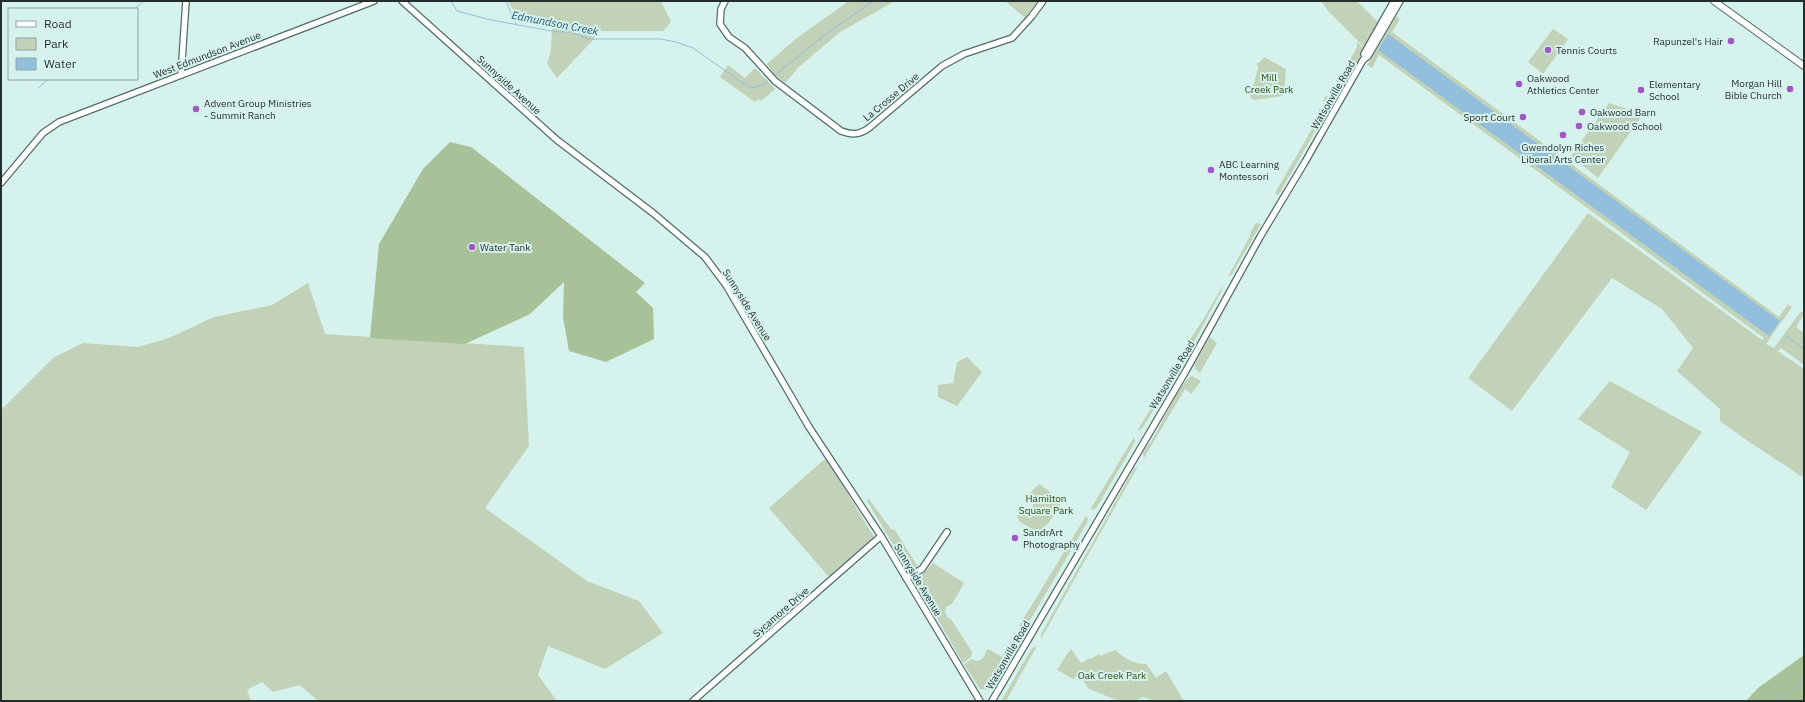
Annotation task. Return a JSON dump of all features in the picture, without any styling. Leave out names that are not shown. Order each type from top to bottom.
[{"type":"main road","points":[[1714,1],[1804,66]]},
{"type":"street","points":[[181,75],[186,1]]},
{"type":"street","name":"West Edmundson Avenue","points":[[1,183],[43,133],[51,126],[374,1]]},
{"type":"street","name":"Sunnyside Avenue","points":[[402,1],[553,136],[653,213],[704,258],[726,285],[809,427],[881,536],[980,701]]},
{"type":"street","name":"La Crosse Drive","points":[[725,1],[721,9],[720,24],[729,37],[745,48],[775,82],[841,131],[850,135],[862,133],[869,128],[942,66],[953,59],[1012,38],[1032,16],[1043,1]]},
{"type":"street","name":"Watsonville Road","points":[[1380,31],[1394,1]]},
{"type":"street","name":"Watsonville Road","points":[[992,701],[1187,369],[1260,237],[1365,58],[1364,54],[1371,47],[1400,1]]},
{"type":"street","points":[[906,578],[922,568],[947,532]]},
{"type":"street","name":"Sycamore Drive","points":[[693,701],[881,536]]},
{"type":"green space","points":[[508,1],[661,1],[671,22],[663,31],[598,31],[594,39],[557,78],[547,64],[551,51],[552,25],[519,20]]},
{"type":"green space","points":[[849,1],[895,1],[840,32],[799,67],[785,83],[773,73],[767,64],[798,37]]},
{"type":"green space","points":[[1005,1],[1038,1],[1025,18]]},
{"type":"green space","points":[[1321,1],[1357,1],[1378,22],[1364,47],[1328,11]]},
{"type":"green space","points":[[1396,16],[1400,19],[1392,32],[1779,317],[1788,304],[1792,307],[1766,344],[1774,348],[1801,311],[1804,314],[1796,327],[1804,333],[1804,365],[1781,348],[1778,351],[1804,369],[1804,478],[1720,421],[1720,409],[1677,371],[1693,348],[1662,309],[1612,278],[1512,411],[1468,378],[1588,213],[1762,340],[1764,338],[1379,55],[1372,68],[1367,65]]},
{"type":"green space","name":"Tennis Courts","points":[[1553,29],[1568,39],[1543,74],[1528,62]]},
{"type":"green space","points":[[1357,42],[1365,49],[1332,102],[1327,103],[1323,101],[1326,96],[1329,97],[1357,47]]},
{"type":"green space","name":"Mill Creek Park","points":[[1264,57],[1286,69],[1284,93],[1282,96],[1254,100],[1250,95],[1258,69],[1256,64]]},
{"type":"green space","points":[[728,65],[745,78],[755,68],[775,89],[761,101],[758,99],[755,102],[720,77]]},
{"type":"green space","points":[[1609,103],[1643,114],[1598,178],[1571,156]]},
{"type":"green space","points":[[1319,108],[1324,112],[1324,116],[1279,194],[1276,195],[1275,193],[1319,117]]},
{"type":"green space","points":[[450,142],[471,147],[645,283],[636,292],[653,308],[654,339],[606,362],[569,351],[563,317],[564,282],[530,314],[465,344],[370,338],[379,244],[423,169]]},
{"type":"green space","points":[[1256,223],[1261,224],[1232,274],[1228,277],[1251,234],[1250,233]]},
{"type":"green space","points":[[308,283],[325,334],[524,347],[529,446],[485,508],[587,581],[639,601],[663,633],[605,669],[548,646],[538,675],[557,701],[318,701],[300,685],[273,692],[262,682],[247,690],[251,701],[1,701],[1,410],[53,358],[83,343],[138,347],[169,338],[214,317],[272,305]]},
{"type":"green space","points":[[1223,285],[1221,292],[1186,357],[1181,360],[1177,359],[1203,320]]},
{"type":"green space","points":[[1210,337],[1217,343],[1200,373],[1195,369],[1195,364]]},
{"type":"green space","points":[[967,357],[982,372],[957,406],[938,397],[938,385],[953,383],[957,362]]},
{"type":"green space","points":[[1178,367],[1178,370],[1143,427],[1137,431],[1164,387]]},
{"type":"green space","points":[[1192,376],[1201,381],[1191,394],[1185,389],[1144,458],[1143,453],[1151,442],[1176,395],[1182,386]]},
{"type":"green space","points":[[1610,381],[1702,432],[1646,510],[1611,487],[1630,452],[1578,419]]},
{"type":"green space","points":[[1134,437],[1135,442],[1097,507],[1090,510]]},
{"type":"green space","points":[[826,458],[874,537],[829,577],[769,508]]},
{"type":"green space","points":[[1138,466],[1041,639],[1041,634],[1134,469]]},
{"type":"green space","name":"Hamilton Square Park","points":[[1039,484],[1059,498],[1061,503],[1048,524],[1036,531],[1020,522],[1017,516],[1021,511],[1032,509],[1033,501],[1028,495]]},
{"type":"green space","points":[[868,498],[891,529],[895,530],[918,567],[911,570],[907,567],[867,501]]},
{"type":"green space","points":[[1086,516],[1088,518],[1087,523],[1028,624],[1023,627],[1019,626]]},
{"type":"green space","points":[[933,563],[964,583],[952,604],[946,607],[945,612],[972,652],[971,657],[963,663],[916,582]]},
{"type":"green space","points":[[1016,634],[1018,637],[1018,642],[993,685],[989,690],[980,689],[964,664],[972,659],[976,661],[981,660],[988,649],[1002,657]]},
{"type":"green space","points":[[1037,646],[1006,701],[1001,701],[1032,648]]},
{"type":"green space","name":"Oak Creek Park","points":[[1071,649],[1081,663],[1099,654],[1100,656],[1115,650],[1133,662],[1146,664],[1156,678],[1166,671],[1184,701],[1154,701],[1143,697],[1135,701],[1119,701],[1089,689],[1083,680],[1077,677],[1073,679],[1057,670]]},
{"type":"green space","points":[[1804,655],[1804,701],[1746,701],[1758,688]]},
{"type":"water","points":[[1388,34],[1780,321],[1769,336],[1378,50]]},
{"type":"waterway","name":"Edmundson Creek","points":[[135,8],[144,1]]},
{"type":"waterway","name":"Edmundson Creek","points":[[451,1],[457,11],[491,20],[557,32],[571,32],[588,39],[661,39],[676,42],[693,48],[747,86],[757,87],[767,81]]},
{"type":"waterway","points":[[506,1],[516,24]]},
{"type":"waterway","name":"Edmundson Creek","points":[[775,75],[822,37],[873,1]]},
{"type":"waterway","name":"Edmundson Creek","points":[[38,88],[47,80]]},
{"type":"waterway","points":[[1786,336],[1804,349]]},
{"type":"waterway","points":[[1775,701],[1791,691],[1804,679]]},
{"type":"place","name":"Rapunzel's Hair","points":[[1731,41]]},
{"type":"place","name":"Tennis Courts","points":[[1548,50]]},
{"type":"place","name":"Oakwood Athletics Center","points":[[1519,84]]},
{"type":"place","name":"Morgan Hill Bible Church","points":[[1790,89]]},
{"type":"place","name":"Elementary School","points":[[1641,90]]},
{"type":"place","name":"Advent Group Ministries - Summit Ranch","points":[[196,109]]},
{"type":"place","name":"Oakwood Barn","points":[[1582,112]]},
{"type":"place","name":"Sport Court","points":[[1523,117]]},
{"type":"place","name":"Oakwood School","points":[[1579,126]]},
{"type":"place","name":"Gwendolyn Riches Liberal Arts Center","points":[[1563,135]]},
{"type":"place","name":"ABC Learning Montessori","points":[[1211,170]]},
{"type":"place","name":"Water Tank","points":[[472,247]]},
{"type":"place","name":"SandrArt Photography","points":[[1015,538]]}]
